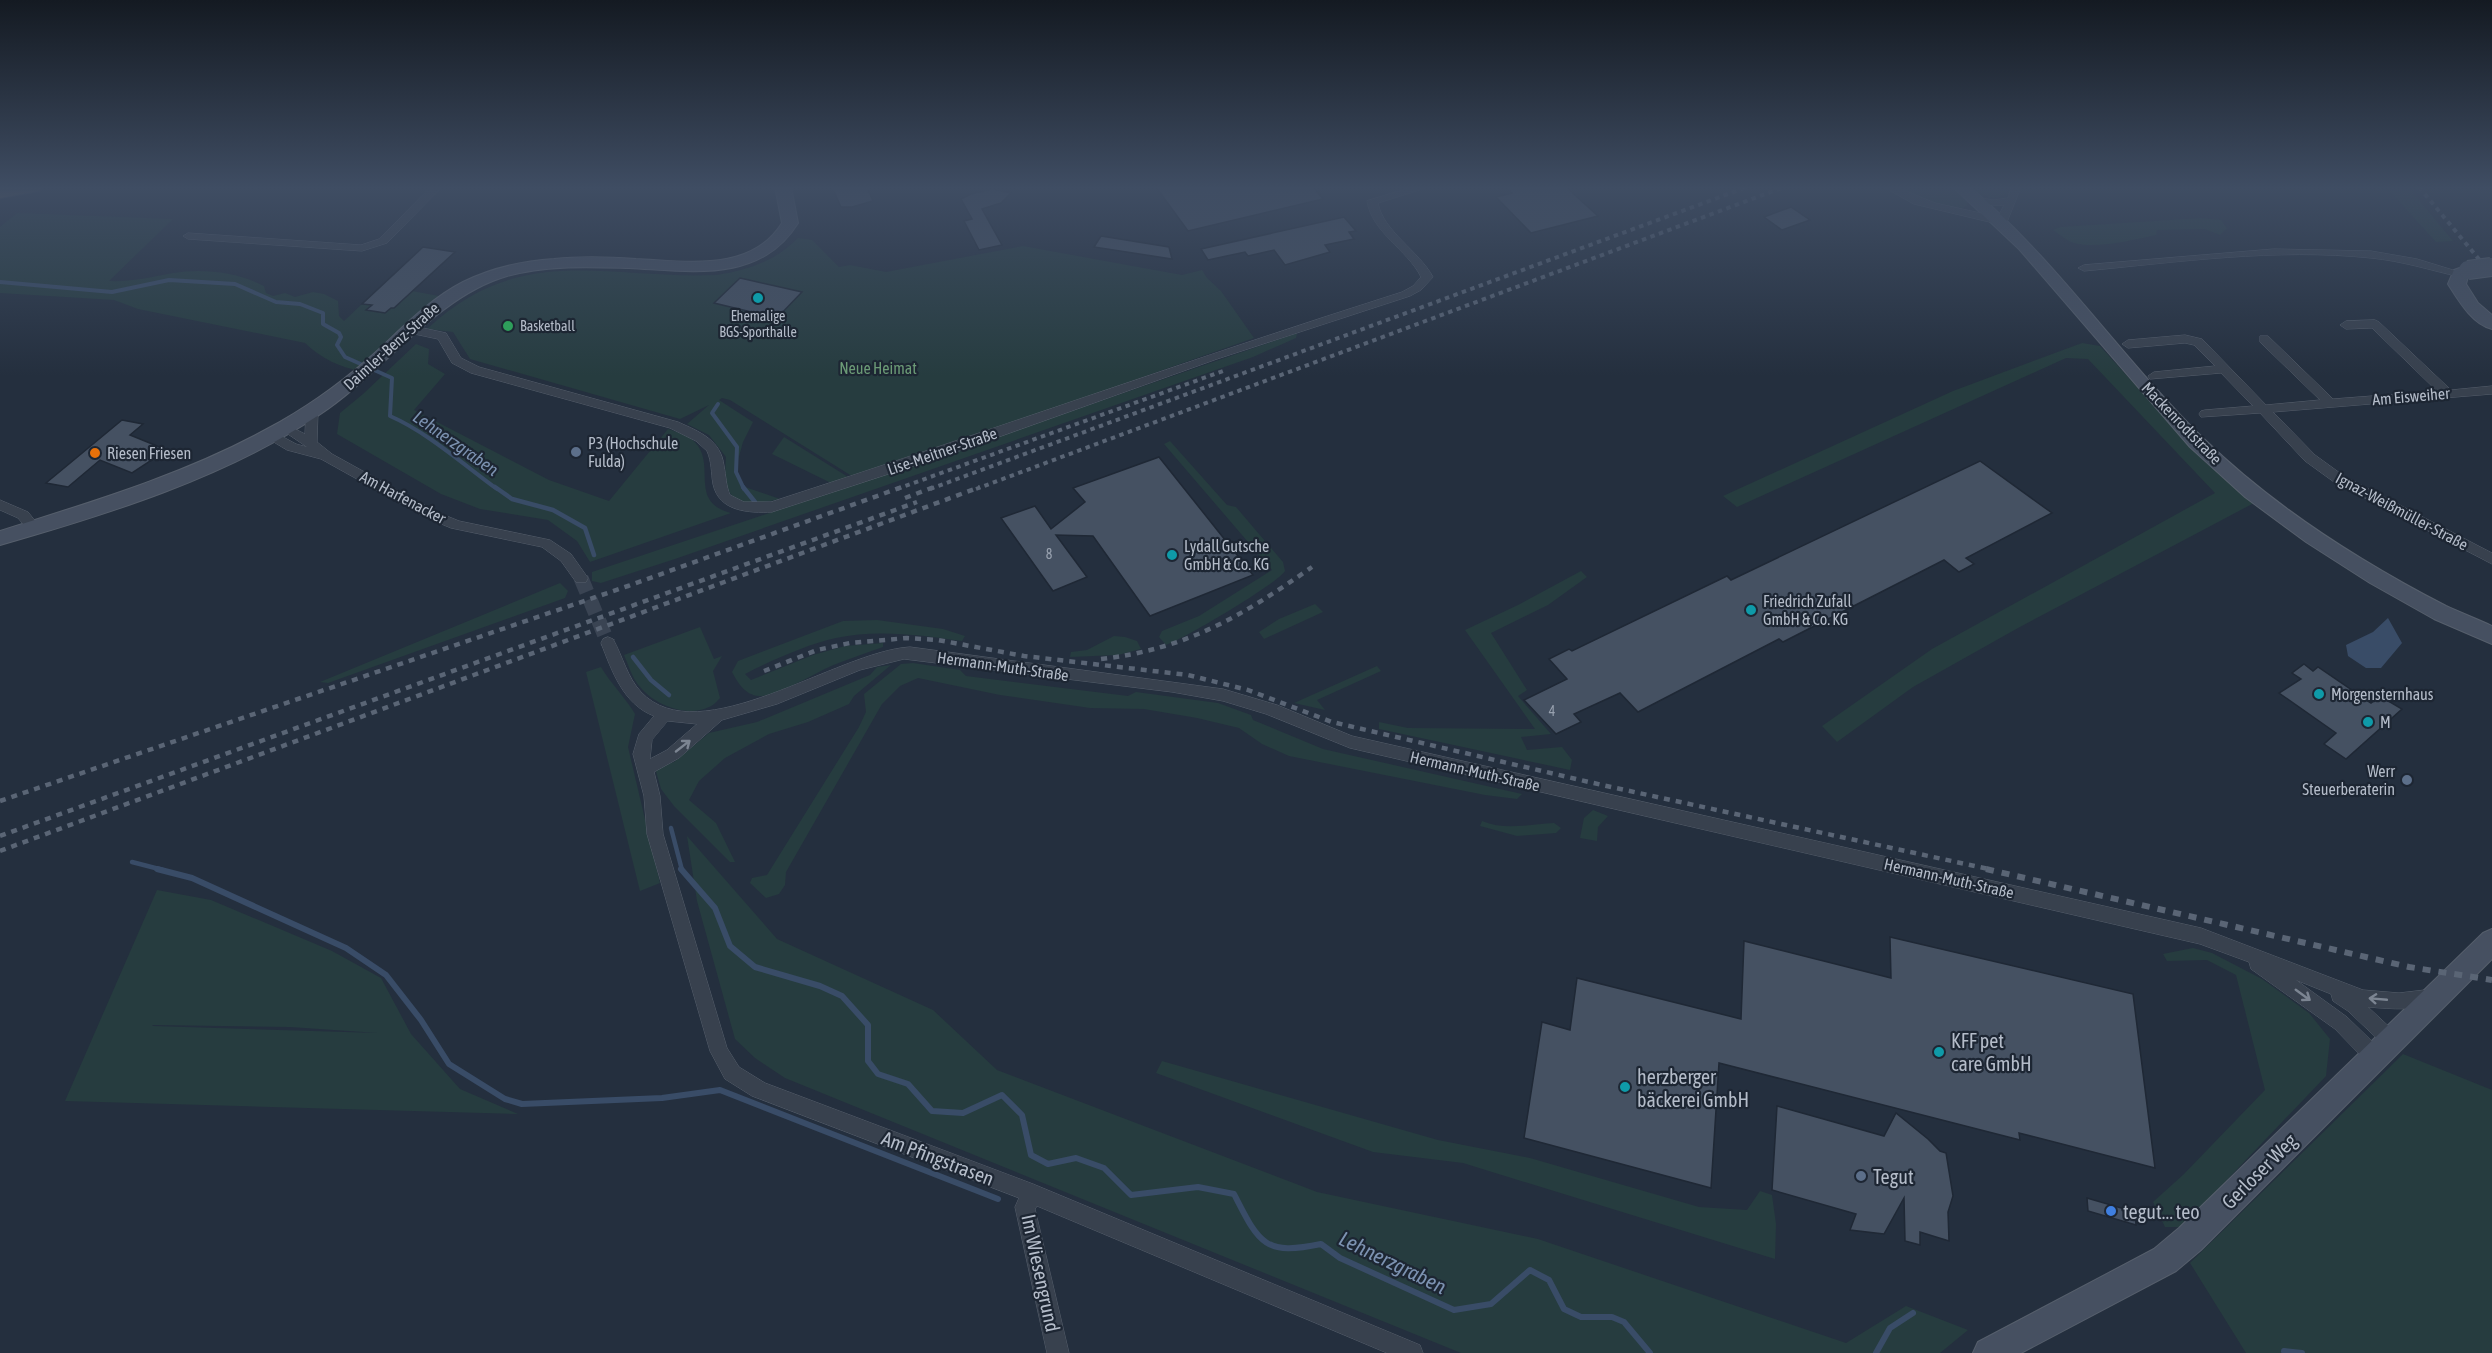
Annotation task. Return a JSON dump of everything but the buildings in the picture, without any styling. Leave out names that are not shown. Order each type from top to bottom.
[{"type":"street","name":"Daimler-Benz-Straße","points":[[0,538],[178,480],[238,454],[312,411],[361,374],[442,300],[460,290],[503,273],[535,265],[596,261],[708,267],[750,258],[764,250]]},
{"type":"street","name":"Lise-Meitner-Straße","points":[[409,329],[442,336],[456,360],[475,370],[674,425],[695,434],[712,448],[719,464],[722,492],[729,500],[752,508],[772,507],[960,446],[1213,356],[1406,294],[1417,288],[1427,277],[1423,267],[1407,250]]},
{"type":"street","name":"Mackenrodtstraße","points":[[2027,250],[2168,411],[2221,464],[2257,495],[2323,542],[2382,579],[2443,613],[2492,636]]},
{"type":"street","points":[[2084,268],[2285,251],[2413,259],[2464,272],[2491,267]]},
{"type":"street","points":[[2464,272],[2457,284],[2471,306],[2492,324]]},
{"type":"street","points":[[2346,325],[2374,324],[2446,393]]},
{"type":"street","points":[[2128,345],[2191,339],[2201,344],[2264,409]]},
{"type":"street","points":[[2264,339],[2330,403]]},
{"type":"street","points":[[2154,376],[2225,369]]},
{"type":"street","name":"Am Eisweiher","points":[[2205,414],[2492,390]]},
{"type":"street","name":"Ignaz-Weißmüller-Straße","points":[[2264,409],[2310,458],[2338,479],[2492,559]]},
{"type":"street","points":[[311,443],[312,411]]},
{"type":"street","name":"Am Harfenacker","points":[[278,432],[311,443],[327,457],[432,515],[456,525],[545,543],[559,550],[579,574]]},
{"type":"street","name":"Am Harfenacker","points":[[278,432],[292,447],[327,457]]},
{"type":"street","points":[[0,505],[23,515],[33,527]]},
{"type":"street","name":"Mackenrodtstraße","points":[[2443,613],[2492,645]]},
{"type":"street","name":"Hermann-Muth-Straße","points":[[611,650],[631,693],[652,710],[689,718],[717,716],[761,705],[854,666],[902,653],[1183,688],[1245,701],[1350,742],[2201,936],[2363,998],[2399,1001],[2436,996]]},
{"type":"street","points":[[645,769],[641,754],[645,738],[664,714]]},
{"type":"street","name":"Hermann-Muth-Straße","points":[[645,769],[673,754],[717,716]]},
{"type":"street","name":"Am Pfingstrasen","points":[[645,769],[652,796],[655,834],[719,1051],[732,1073],[759,1090],[1033,1194],[1412,1353]]},
{"type":"street","name":"Gerloser Weg","points":[[1989,1353],[2164,1260],[2190,1239],[2492,941]]},
{"type":"street","name":"Hermann-Muth-Straße","points":[[2237,950],[2341,1023],[2383,1048]]},
{"type":"street","name":"Hermann-Muth-Straße","points":[[2317,980],[2354,1005],[2383,1048]]},
{"type":"street","name":"Im Wiesengrund","points":[[1033,1194],[1025,1207],[1058,1353]]},
{"type":"green space","points":[[0,250],[141,250],[109,281],[134,280],[184,272],[220,272],[254,281],[264,286],[266,293],[273,296],[285,293],[295,297],[313,292],[324,294],[338,301],[339,316],[344,321],[362,304],[372,305],[367,310],[384,313],[395,308],[412,291],[439,296],[384,343],[361,371],[331,362],[305,343],[138,309],[114,300],[0,293]]},
{"type":"green space","name":"Neue Heimat","points":[[784,250],[822,250],[839,267],[850,265],[886,272],[1001,250],[1046,250],[1182,275],[1202,270],[1221,291],[1254,338],[855,478],[730,400],[722,398],[719,400],[753,422],[743,442],[735,471],[742,486],[780,499],[753,503],[735,499],[727,484],[726,457],[709,435],[687,424],[709,405],[680,419],[470,359],[453,332],[427,329],[462,302],[496,284],[531,275],[566,271],[601,271],[717,275],[761,263]]},
{"type":"green space","points":[[1297,333],[1296,338],[1253,357],[675,559],[601,583],[592,581],[592,572],[953,452]]},
{"type":"green space","points":[[2082,343],[2100,346],[2205,462],[2254,503],[2018,628],[1913,687],[1837,742],[1822,726],[1932,649],[2215,493],[2088,359],[2066,358],[1737,507],[1723,496],[1953,391]]},
{"type":"green space","points":[[416,344],[429,349],[428,364],[445,374],[414,410],[549,480],[609,501],[668,429],[690,438],[699,447],[703,457],[706,490],[710,499],[717,507],[731,513],[590,562],[577,541],[548,520],[480,509],[441,494],[337,434],[340,413]]},
{"type":"green space","points":[[784,437],[848,477],[831,483],[772,454]]},
{"type":"green space","points":[[1170,441],[1227,505],[1236,507],[1283,562],[1285,571],[1228,611],[1166,645],[1159,637],[1162,631],[1199,616],[1272,570],[1164,444]]},
{"type":"green space","points":[[1581,571],[1587,577],[1548,605],[1491,633],[1527,690],[1518,696],[1551,734],[1521,737],[1527,750],[1562,747],[1572,760],[1570,770],[1379,729],[1379,722],[1408,728],[1535,729],[1465,630]]},
{"type":"green space","points":[[560,583],[568,591],[565,598],[328,683],[320,682]]},
{"type":"green space","points":[[1315,604],[1323,612],[1264,639],[1259,632],[1279,619]]},
{"type":"green space","points":[[877,620],[943,629],[965,636],[962,641],[883,633],[852,635],[813,644],[745,674],[751,680],[813,655],[845,646],[883,643],[883,647],[831,666],[785,689],[766,695],[754,695],[746,691],[732,672],[738,661],[843,621]]},
{"type":"green space","points":[[700,627],[714,659],[722,656],[713,671],[720,698],[712,706],[691,711],[672,708],[655,700],[633,677],[624,655]]},
{"type":"green space","points":[[1114,636],[1137,641],[1141,649],[1118,655],[1070,657],[1071,652],[1087,650]]},
{"type":"green space","points":[[913,663],[960,670],[966,676],[1128,696],[1136,692],[1218,703],[1251,715],[1253,720],[1323,749],[1522,794],[1517,799],[1485,795],[1289,756],[1262,744],[1239,728],[1197,718],[1144,709],[1090,708],[1000,695],[918,678],[900,686],[882,704],[786,872],[785,885],[779,894],[766,898],[750,883],[752,878],[767,875],[859,727],[866,712],[864,694],[901,664]]},
{"type":"green space","points":[[891,665],[854,696],[849,704],[808,722],[769,734],[725,758],[699,781],[689,800],[716,823],[735,862],[730,862],[674,806],[661,789],[655,768],[674,762],[709,733],[757,722],[870,675],[877,667]]},
{"type":"green space","points":[[1377,666],[1381,671],[1317,700],[1325,710],[1294,703]]},
{"type":"green space","points":[[601,667],[635,714],[628,747],[660,883],[640,891],[586,672]]},
{"type":"green space","points":[[1593,810],[1608,816],[1598,827],[1597,841],[1580,838],[1584,818]]},
{"type":"green space","points":[[1482,821],[1500,826],[1554,823],[1561,828],[1556,833],[1517,836],[1480,826]]},
{"type":"green space","points":[[687,836],[777,939],[933,1010],[997,1070],[1317,1192],[1538,1239],[1846,1343],[1906,1306],[1968,1330],[1940,1353],[1461,1353],[785,1078],[755,1058],[735,1039],[697,901]]},
{"type":"green space","points":[[157,890],[211,900],[332,951],[381,978],[411,1034],[460,1089],[518,1114],[65,1101]],"holes":[[[152,1025],[290,1027],[378,1033]]]},
{"type":"green space","points":[[2193,948],[2212,953],[2262,979],[2309,1013],[2330,1039],[2326,1076],[2182,1227],[2165,1227],[2153,1202],[2184,1174],[2265,1090],[2236,975],[2207,960],[2167,961],[2163,954]]},
{"type":"green space","points":[[2403,1054],[2492,1090],[2492,1353],[2246,1353],[2190,1263]]},
{"type":"green space","points":[[1162,1061],[1438,1140],[1530,1158],[1699,1207],[1747,1210],[1760,1191],[1772,1195],[1776,1224],[1775,1259],[1463,1163],[1373,1152],[1156,1073]]},
{"type":"water","points":[[2388,618],[2402,643],[2381,668],[2366,668],[2348,656],[2346,645],[2373,632]]},
{"type":"waterway","name":"Lehnerzgraben","points":[[0,282],[112,292],[169,280],[235,284],[276,302],[300,304],[323,313],[323,324],[339,333],[341,337],[337,345],[345,357],[392,378],[390,416],[431,440],[497,489]]},
{"type":"waterway","points":[[718,404],[712,413],[737,447],[736,472],[743,487]]},
{"type":"waterway","name":"Lehnerzgraben","points":[[495,487],[512,499],[553,510],[585,528],[594,555]]},
{"type":"waterway","points":[[743,487],[755,502]]},
{"type":"waterway","name":"Lehnerzgraben","points":[[633,657],[651,680],[669,695]]},
{"type":"waterway","name":"Lehnerzgraben","points":[[671,828],[682,870]]},
{"type":"waterway","points":[[132,862],[163,870]]},
{"type":"waterway","points":[[157,869],[192,878],[346,948],[386,975],[421,1020],[449,1064],[505,1099],[522,1104],[662,1098],[720,1090],[998,1199]]},
{"type":"waterway","name":"Lehnerzgraben","points":[[681,869],[715,908],[730,946],[755,967],[820,986],[842,996],[868,1025],[868,1061],[878,1074],[908,1084],[932,1111],[963,1113],[1002,1095],[1022,1115],[1031,1155],[1048,1164],[1076,1158],[1104,1168],[1131,1195],[1198,1187],[1234,1194],[1257,1235],[1266,1242],[1287,1248],[1321,1244],[1340,1258],[1454,1310],[1491,1304],[1530,1270],[1549,1280],[1564,1309],[1581,1317],[1612,1317],[1624,1322],[1650,1353]]},
{"type":"waterway","name":"Lehnerzgraben","points":[[1876,1353],[1890,1328],[1913,1313]]},
{"type":"waterway","name":"Lehnerzgraben","points":[[2284,1351],[2302,1353]]},
{"type":"tunnel","points":[[581,578],[608,643]]},
{"type":"railway","points":[[930,489],[1576,250]]},
{"type":"railway","points":[[976,489],[1615,250]]},
{"type":"railway","points":[[2471,250],[2492,275]]},
{"type":"railway","points":[[897,489],[1223,371]]},
{"type":"railway","points":[[0,801],[628,586],[902,487]]},
{"type":"railway","points":[[905,498],[934,487]]},
{"type":"railway","points":[[0,851],[980,487]]},
{"type":"railway","points":[[0,836],[917,502]]},
{"type":"railway","points":[[1101,659],[1160,647],[1212,628],[1262,601],[1312,567]]},
{"type":"railway","points":[[764,671],[817,650],[850,643],[907,638],[938,640],[1024,656],[1188,675],[1248,690],[1332,722],[1602,785],[1993,870]]},
{"type":"railway","points":[[1986,869],[2409,967],[2492,980]]},
{"type":"place","name":"Ehemalige BGS-Sporthalle","points":[[758,298]]},
{"type":"place","name":"Basketball","points":[[508,326]]},
{"type":"place","name":"P3 (Hochschule Fulda)","points":[[576,452]]},
{"type":"place","name":"Riesen Friesen","points":[[95,453]]},
{"type":"place","name":"Lydall Gutsche GmbH & Co. KG","points":[[1172,555]]},
{"type":"place","name":"Friedrich Zufall GmbH & Co. KG","points":[[1751,610]]},
{"type":"place","name":"Morgensternhaus","points":[[2319,694]]},
{"type":"place","name":"M","points":[[2368,722]]},
{"type":"place","name":"Werr Steuerberaterin","points":[[2407,780]]},
{"type":"place","name":"KFF pet care GmbH","points":[[1939,1052]]},
{"type":"place","name":"herzberger bäckerei GmbH","points":[[1625,1087]]},
{"type":"place","name":"Tegut","points":[[1861,1176]]},
{"type":"place","name":"tegut… teo","points":[[2111,1211]]}]
